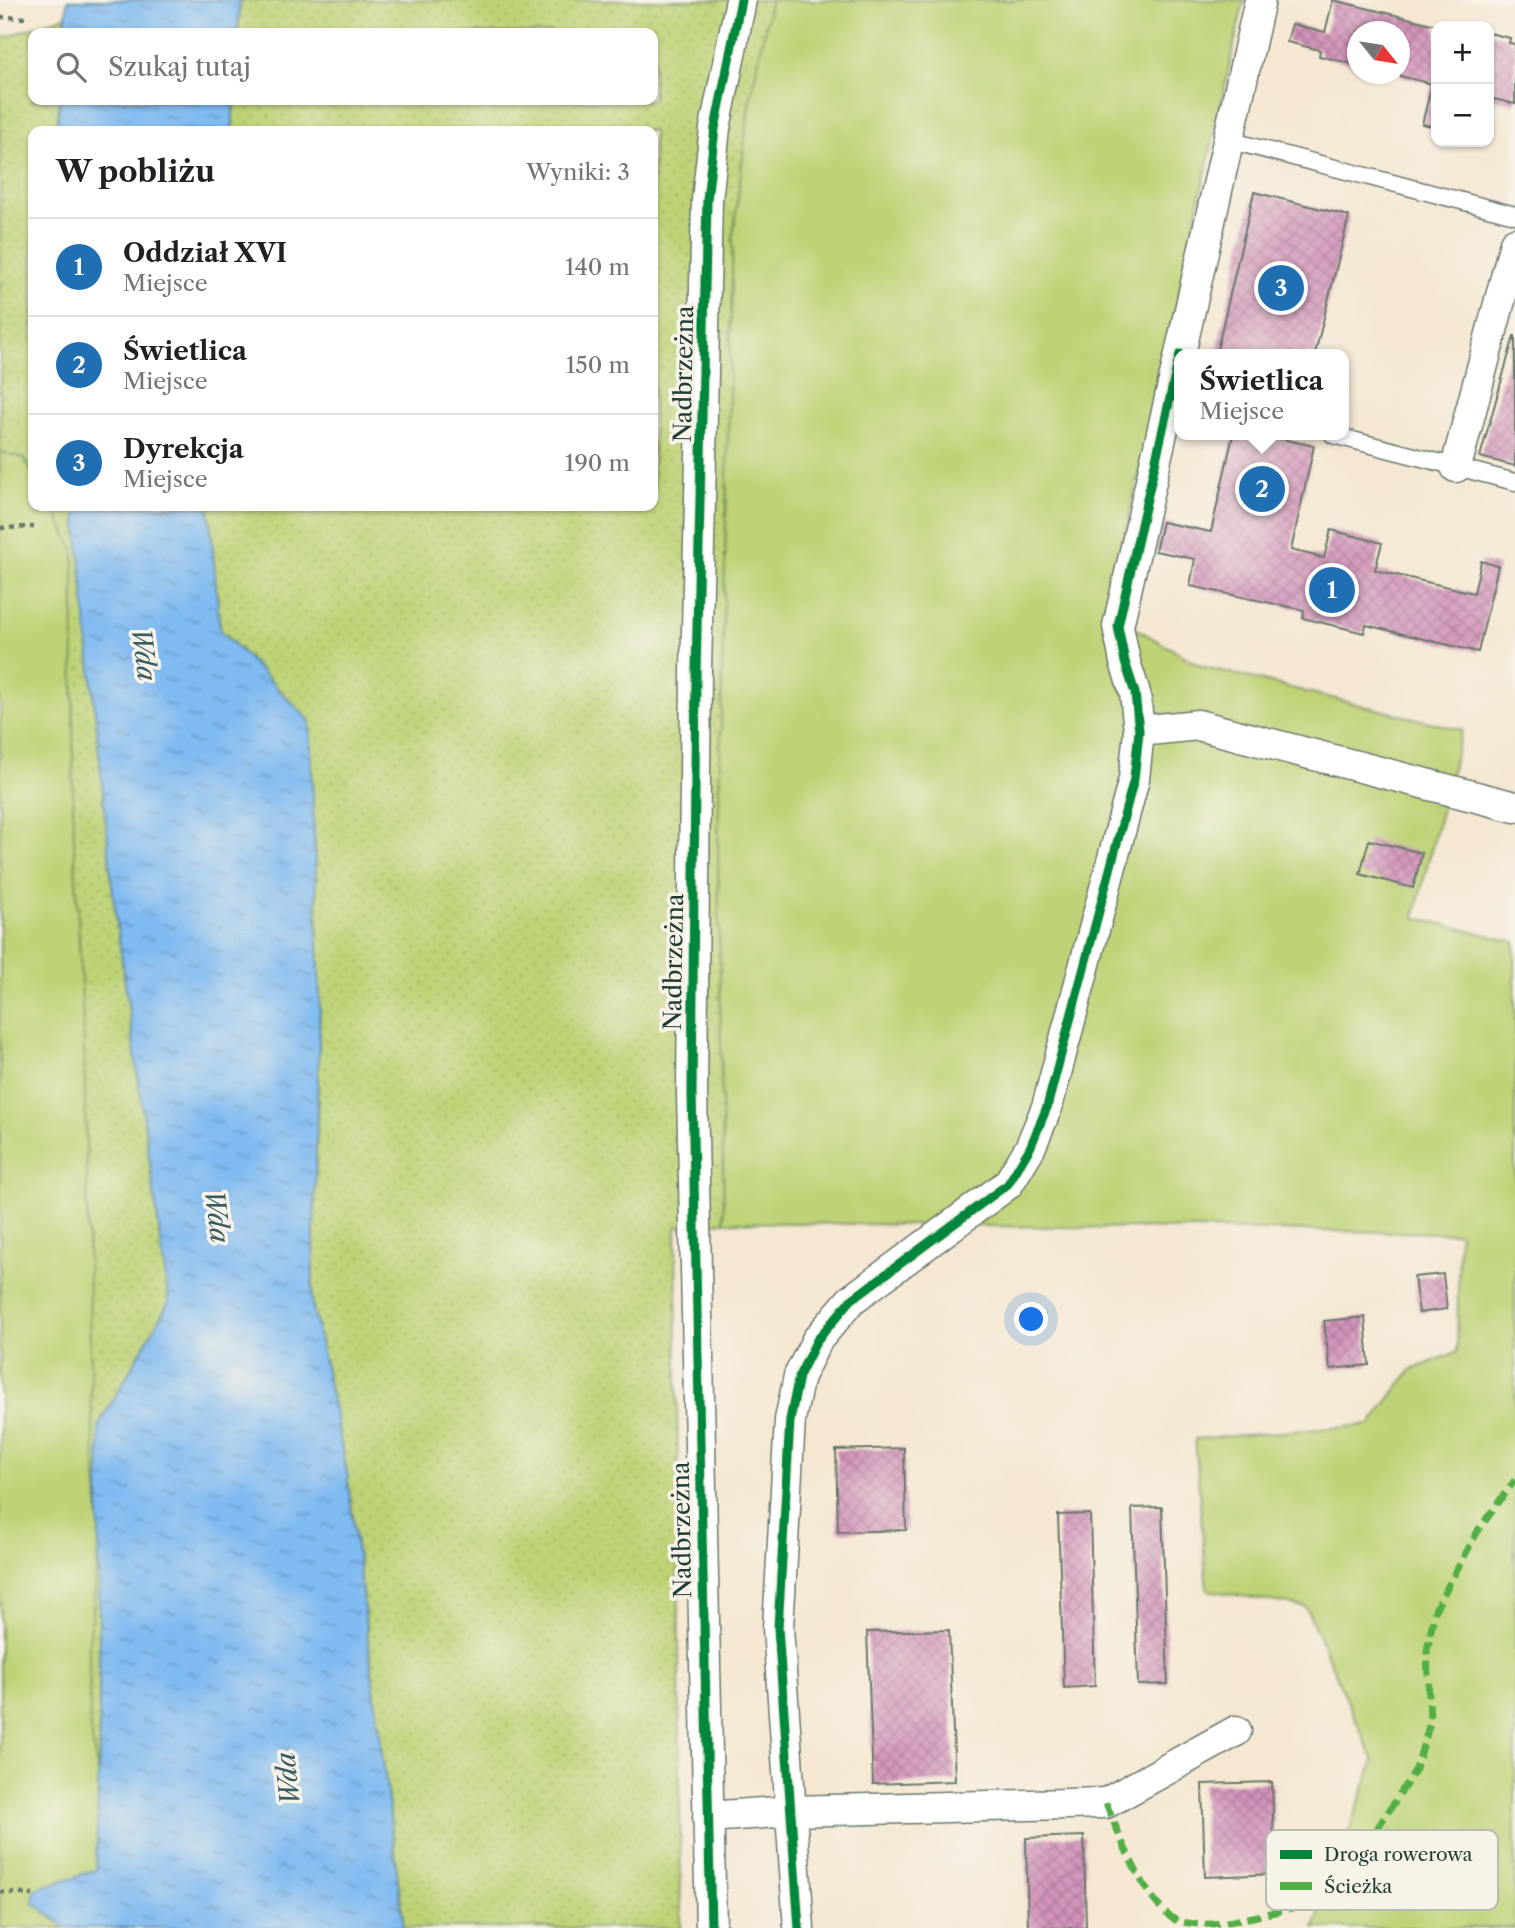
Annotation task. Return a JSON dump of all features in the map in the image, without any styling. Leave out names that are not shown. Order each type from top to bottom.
[{"type":"street","name":"Nadbrzeżna","points":[[711,1928],[692,1093],[696,658],[708,200],[715,128],[741,0]]},
{"type":"street","points":[[1181,349],[1260,0]]},
{"type":"street","points":[[1456,467],[1515,243]]},
{"type":"street","points":[[799,1928],[778,1628],[790,1420],[799,1376],[817,1340],[851,1300],[1008,1184],[1030,1148],[1047,1107],[1135,779],[1139,731],[1135,693],[1118,626],[1174,398]]},
{"type":"street","points":[[1139,731],[1198,725],[1515,807]]},
{"type":"street","points":[[708,1817],[791,1811],[1106,1803],[1236,1731]]},
{"type":"lane","points":[[1228,140],[1515,215]]},
{"type":"lane","points":[[1349,439],[1515,482]]},
{"type":"path","points":[[0,17],[30,18]]},
{"type":"path","points":[[0,528],[34,527]]},
{"type":"path","points":[[0,1892],[33,1895]]},
{"type":"green space","points":[[240,0],[771,0],[749,106],[733,239],[718,850],[724,1222],[676,1227],[681,1928],[404,1928],[347,1473],[312,1303],[320,1001],[310,722],[220,630],[208,515],[208,511],[658,511],[658,126],[232,126],[234,105],[658,105],[658,28],[238,28]]},
{"type":"green space","points":[[771,0],[1244,0],[1108,612],[1201,666],[1462,730],[1414,917],[1515,942],[1515,1928],[1314,1928],[1320,1910],[1498,1910],[1498,1830],[1349,1830],[1374,1761],[1306,1607],[1207,1590],[1195,1439],[1370,1425],[1411,1370],[1457,1352],[1459,1233],[724,1222],[718,850],[733,239],[749,106]]},
{"type":"green space","points":[[66,16],[65,28],[32,28]]},
{"type":"green space","points":[[28,29],[28,105],[59,105],[57,126],[28,126],[28,511],[77,511],[169,1302],[99,1425],[99,1747],[96,1870],[66,1928],[0,1928],[0,39]]},
{"type":"green space","points":[[0,452],[23,458],[28,466],[28,511],[54,511],[74,550],[73,817],[84,1045],[91,1398],[100,1535],[89,1645],[90,1729],[108,1829],[77,1928],[0,1928]]},
{"type":"water","points":[[68,0],[240,0],[238,28],[65,28]]},
{"type":"water","points":[[59,105],[234,105],[232,126],[57,126]]},
{"type":"water","name":"Wda","points":[[75,511],[209,511],[220,630],[310,721],[320,1001],[312,1303],[347,1473],[404,1928],[66,1928],[33,1902],[35,1889],[96,1870],[99,1747],[99,1425],[169,1302],[113,895]]},
{"type":"building","points":[[1333,0],[1431,24],[1431,84],[1410,78],[1410,21],[1347,21],[1347,62],[1319,56],[1320,50],[1287,42],[1292,24],[1325,32]]},
{"type":"building","points":[[1494,34],[1510,38],[1509,43],[1515,44],[1515,104],[1494,99]]},
{"type":"building","points":[[1431,88],[1431,126],[1422,124]]},
{"type":"building","points":[[1254,192],[1349,216],[1316,349],[1217,349]]},
{"type":"building","points":[[1515,336],[1515,466],[1480,457]]},
{"type":"building","points":[[1232,440],[1287,440],[1314,446],[1291,550],[1324,558],[1331,530],[1382,543],[1375,570],[1474,593],[1481,561],[1498,566],[1478,652],[1366,625],[1364,633],[1303,618],[1304,610],[1190,586],[1195,559],[1155,551],[1162,522],[1211,532]]},
{"type":"building","points":[[1369,840],[1422,853],[1413,888],[1360,874]]},
{"type":"building","points":[[1443,1274],[1447,1309],[1419,1313],[1414,1277]]},
{"type":"building","points":[[1365,1317],[1369,1365],[1330,1369],[1324,1321]]},
{"type":"building","points":[[904,1448],[906,1530],[838,1532],[836,1450]]},
{"type":"building","points":[[1162,1507],[1168,1684],[1138,1685],[1132,1508]]},
{"type":"building","points":[[1090,1514],[1095,1686],[1064,1688],[1058,1515]]},
{"type":"building","points":[[949,1630],[955,1781],[873,1784],[867,1632]]},
{"type":"building","points":[[1272,1782],[1274,1830],[1266,1830],[1266,1874],[1205,1877],[1202,1784]]},
{"type":"building","points":[[1084,1836],[1086,1928],[1028,1928],[1026,1838]]},
{"type":"marked path","points":[[1376,1830],[1416,1769],[1430,1723],[1427,1651],[1435,1610],[1479,1529],[1515,1480]]},
{"type":"marked path","points":[[1106,1803],[1145,1887],[1167,1914],[1178,1921],[1207,1924],[1285,1910]]},
{"type":"cycle path","points":[[711,1928],[692,1093],[696,672],[707,200],[715,128],[741,0]]},
{"type":"cycle path","points":[[799,1928],[778,1628],[790,1420],[799,1376],[817,1340],[851,1300],[1008,1184],[1030,1148],[1047,1107],[1134,779],[1139,731],[1135,693],[1118,626],[1174,380]]},
{"type":"place","name":"Dyrekcja","points":[[1281,288]]},
{"type":"place","name":"Świetlica","points":[[1262,489]]},
{"type":"place","name":"Oddział XVI","points":[[1332,590]]}]
